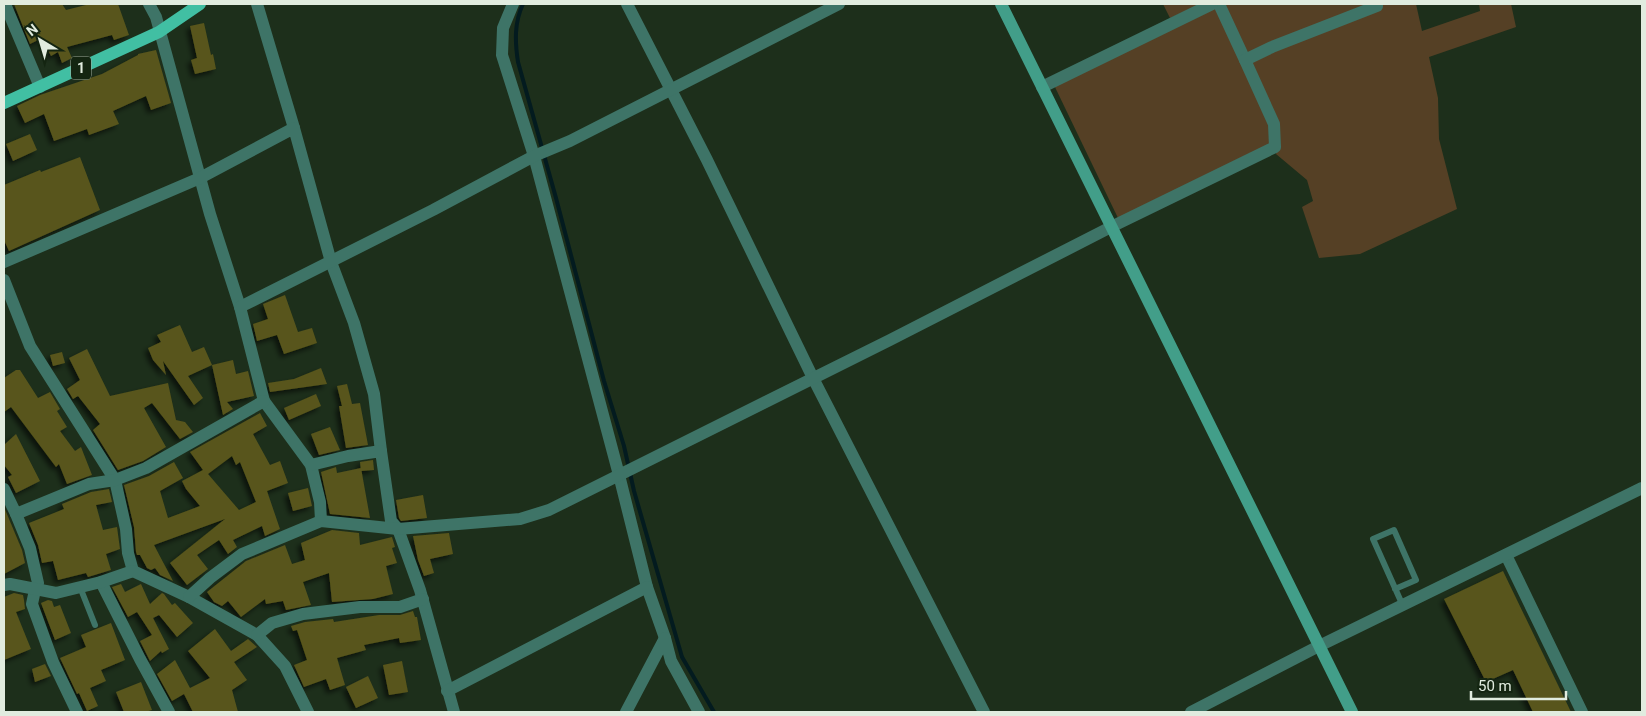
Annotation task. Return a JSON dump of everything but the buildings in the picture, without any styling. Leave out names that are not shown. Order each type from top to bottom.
[{"type":"main road","name":"1","points":[[4,104],[159,32],[200,4]]},
{"type":"street","points":[[6,4],[40,87]]},
{"type":"street","points":[[150,4],[156,17],[200,178],[240,308],[264,401],[311,465],[320,502],[321,521]]},
{"type":"street","points":[[257,4],[331,262],[354,323],[374,394],[391,521],[398,529],[423,599],[454,712]]},
{"type":"street","points":[[513,4],[503,28],[502,56],[534,156],[647,587],[670,661],[699,712]]},
{"type":"street","points":[[627,4],[707,160],[813,378],[984,712]]},
{"type":"street","points":[[240,308],[534,156],[570,141],[839,4]]},
{"type":"street","points":[[1002,4],[1352,712]]},
{"type":"street","points":[[1042,86],[1212,4]]},
{"type":"street","points":[[189,597],[210,578],[242,554],[321,521],[398,529],[520,519],[549,510],[1111,227],[1275,147],[1274,124],[1219,4]]},
{"type":"street","points":[[1245,60],[1272,47],[1377,6]]},
{"type":"street","points":[[4,262],[200,178],[294,128]]},
{"type":"street","points":[[4,280],[30,346],[114,480],[126,530],[128,553],[133,571]]},
{"type":"street","points":[[16,514],[89,484],[114,480],[146,468],[264,401]]},
{"type":"street","points":[[311,465],[348,456],[381,451]]},
{"type":"street","points":[[1191,712],[1319,646],[1642,488]]},
{"type":"street","points":[[4,489],[30,548],[38,583],[32,604],[53,662],[77,712]]},
{"type":"street","points":[[1506,554],[1582,712]]},
{"type":"street","points":[[4,585],[10,584],[56,594],[102,582],[133,571],[189,597],[257,635],[285,666],[308,712]]},
{"type":"street","points":[[102,582],[169,712]]},
{"type":"street","points":[[447,691],[647,587]]},
{"type":"street","points":[[257,635],[272,623],[303,614],[360,607],[400,607],[423,599]]},
{"type":"street","points":[[626,712],[664,638]]},
{"type":"lane","points":[[1395,589],[1416,580],[1394,530],[1373,539],[1395,589],[1403,606]]},
{"type":"lane","points":[[80,587],[96,625]]},
{"type":"shaded area","points":[[1163,4],[1203,4],[1170,18]]},
{"type":"shaded area","points":[[1224,4],[1416,4],[1422,31],[1480,11],[1479,4],[1511,4],[1516,27],[1429,57],[1438,98],[1439,139],[1457,209],[1360,254],[1319,258],[1302,207],[1313,201],[1307,180],[1276,154],[1279,125]]},
{"type":"shaded area","points":[[1216,7],[1270,124],[1271,145],[1118,218],[1054,85]]},
{"type":"waterway","points":[[523,4],[518,18],[516,33],[518,62],[604,381],[624,446],[634,491],[682,657],[714,712]]}]
